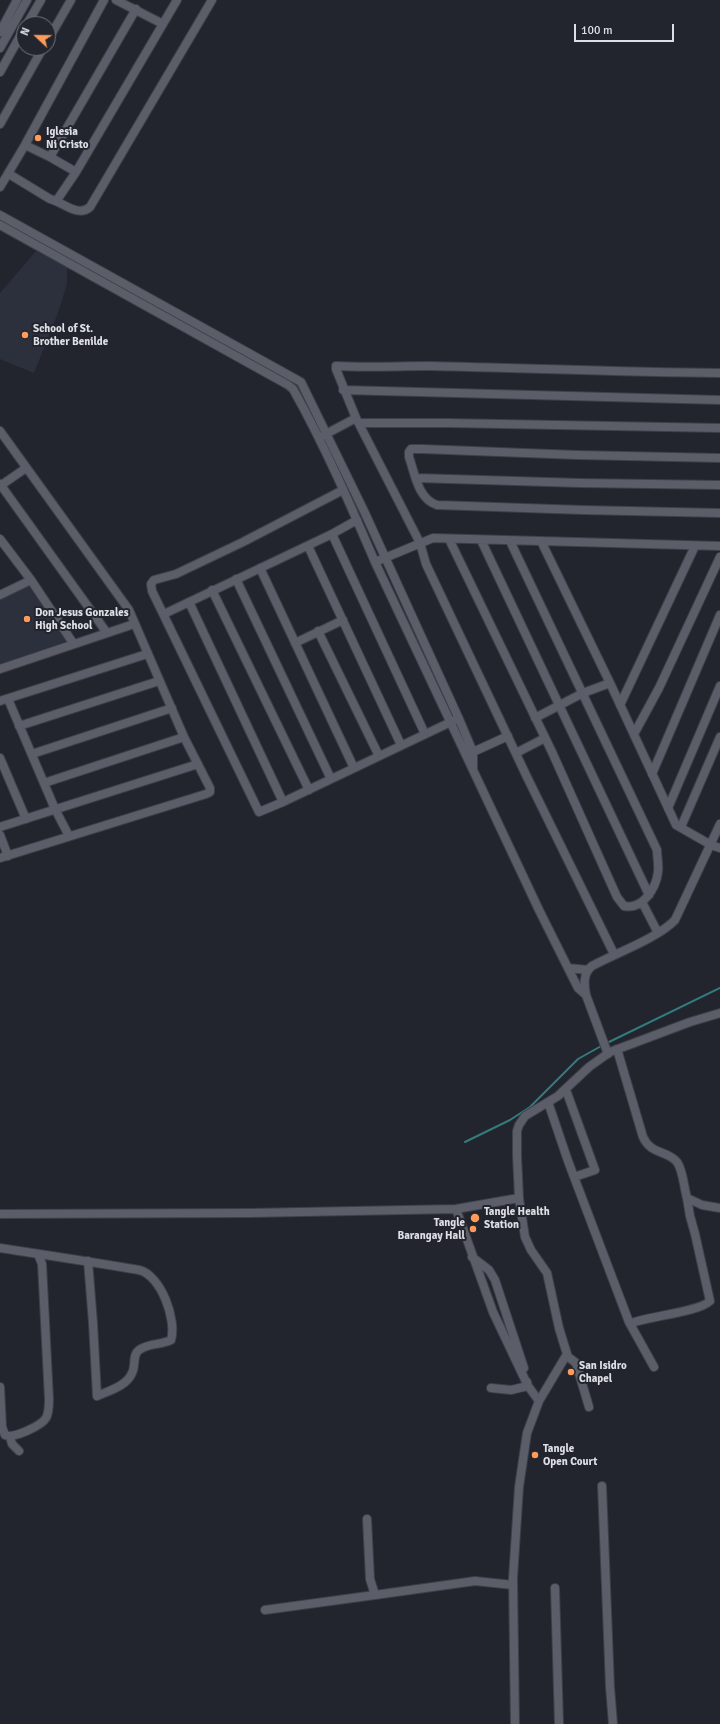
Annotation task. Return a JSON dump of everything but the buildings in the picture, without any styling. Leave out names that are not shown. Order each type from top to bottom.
[{"type":"street","points":[[0,32],[17,0]]},
{"type":"street","points":[[0,48],[27,0]]},
{"type":"street","points":[[32,16],[41,0]]},
{"type":"street","points":[[56,26],[71,0]]},
{"type":"street","points":[[0,187],[9,174],[104,0]]},
{"type":"street","points":[[116,0],[163,24]]},
{"type":"street","points":[[57,200],[76,172],[177,0]]},
{"type":"street","points":[[9,174],[50,199],[57,200],[80,212],[90,207],[212,0]]},
{"type":"street","points":[[50,157],[136,9]]},
{"type":"street","points":[[0,72],[16,43]]},
{"type":"street","points":[[0,124],[39,56]]},
{"type":"street","points":[[25,145],[76,172]]},
{"type":"street","points":[[0,215],[301,382],[385,557],[459,719],[473,752],[473,771]]},
{"type":"street","points":[[0,225],[288,385],[297,397],[343,490],[375,562],[538,910],[578,988],[586,995]]},
{"type":"street","points":[[210,343],[214,335]]},
{"type":"street","points":[[614,954],[426,564],[420,543],[343,390],[336,372],[336,366],[365,368],[426,366],[577,371],[720,373]]},
{"type":"street","points":[[343,390],[720,400]]},
{"type":"street","points":[[318,438],[358,421],[720,428]]},
{"type":"street","points":[[0,431],[129,610],[184,737],[210,788],[210,792],[4,857],[0,835]]},
{"type":"street","points":[[720,458],[412,449],[409,452],[409,457],[421,492],[430,503],[437,505],[720,513]]},
{"type":"street","points":[[26,468],[0,485],[107,633]]},
{"type":"street","points":[[417,478],[580,483],[720,485]]},
{"type":"street","points":[[343,490],[236,546],[176,574],[154,580],[151,584],[152,591],[258,812],[309,790],[459,719]]},
{"type":"street","points":[[164,614],[212,590],[308,546],[357,520]]},
{"type":"street","points":[[332,534],[425,734]]},
{"type":"street","points":[[375,562],[433,538],[720,546]]},
{"type":"street","points":[[0,539],[31,580],[73,643]]},
{"type":"street","points":[[450,539],[545,738],[620,901],[624,906],[629,907],[642,902],[649,895],[658,873],[657,850],[510,541]]},
{"type":"street","points":[[481,540],[649,895]]},
{"type":"street","points":[[541,540],[676,825],[710,845],[720,848]]},
{"type":"street","points":[[308,546],[402,745]]},
{"type":"street","points":[[620,705],[695,546]]},
{"type":"street","points":[[634,734],[659,688],[720,557]]},
{"type":"street","points":[[260,568],[354,768]]},
{"type":"street","points":[[236,579],[331,779]]},
{"type":"street","points":[[0,595],[31,580]]},
{"type":"street","points":[[212,590],[309,790]]},
{"type":"street","points":[[189,602],[283,802]]},
{"type":"street","points":[[652,774],[720,615]]},
{"type":"street","points":[[295,643],[344,620]]},
{"type":"street","points":[[0,669],[73,643],[134,624]]},
{"type":"street","points":[[318,631],[379,756]]},
{"type":"street","points":[[69,836],[55,809],[19,726],[4,700],[147,654]]},
{"type":"street","points":[[19,726],[159,681]]},
{"type":"street","points":[[535,718],[583,693],[610,683]]},
{"type":"street","points":[[668,808],[720,686]]},
{"type":"street","points":[[32,754],[172,708]]},
{"type":"street","points":[[473,752],[508,736]]},
{"type":"street","points":[[44,783],[184,737]]},
{"type":"street","points":[[681,827],[720,737]]},
{"type":"street","points":[[516,753],[545,738]]},
{"type":"street","points":[[0,758],[26,819]]},
{"type":"street","points":[[0,827],[198,764]]},
{"type":"street","points":[[606,1047],[586,995],[584,986],[588,970],[592,966],[614,954],[669,927],[675,920],[720,824]]},
{"type":"street","points":[[642,902],[658,933]]},
{"type":"street","points":[[568,968],[588,970]]},
{"type":"street","points":[[606,1047],[617,1049],[720,1013]]},
{"type":"street","points":[[589,1407],[576,1363],[567,1356],[547,1273],[531,1250],[525,1237],[519,1198],[517,1131],[525,1116],[566,1090],[606,1047]]},
{"type":"street","points":[[617,1049],[642,1137],[646,1145],[676,1161],[680,1166],[710,1301],[699,1307],[632,1323],[629,1322]]},
{"type":"street","points":[[566,1090],[595,1170],[574,1178]]},
{"type":"street","points":[[548,1102],[574,1178],[629,1322],[654,1367]]},
{"type":"street","points":[[0,1214],[250,1213],[456,1209],[519,1198]]},
{"type":"street","points":[[687,1198],[702,1205],[720,1208]]},
{"type":"street","points":[[456,1209],[493,1312],[528,1386],[539,1401]]},
{"type":"street","points":[[0,1248],[88,1261],[139,1270],[148,1274],[159,1285],[168,1305],[173,1334],[171,1340],[165,1344],[146,1346],[138,1350],[132,1373],[127,1380],[121,1385],[97,1396],[88,1261]]},
{"type":"street","points":[[0,1387],[2,1427],[5,1435],[10,1437],[33,1428],[43,1422],[49,1406],[42,1264],[38,1254]]},
{"type":"street","points":[[472,1257],[489,1270],[495,1280],[521,1359],[528,1386]]},
{"type":"street","points":[[515,1724],[513,1585],[516,1521],[520,1480],[527,1433],[539,1401],[548,1384],[567,1356]]},
{"type":"street","points":[[491,1388],[511,1390],[528,1386]]},
{"type":"street","points":[[10,1437],[12,1444],[19,1451]]},
{"type":"street","points":[[602,1486],[612,1724]]},
{"type":"street","points":[[366,1519],[370,1580],[375,1595]]},
{"type":"street","points":[[265,1610],[475,1581],[513,1585]]},
{"type":"street","points":[[555,1588],[558,1724]]},
{"type":"shaded area","name":"School of St. Brother Benilde","points":[[36,251],[67,267],[67,284],[59,310],[34,373],[0,359],[0,293]]},
{"type":"shaded area","name":"Don Jesus Gonzales High School","points":[[30,582],[67,641],[0,664],[0,597]]},
{"type":"waterway","points":[[607,1043],[720,988]]},
{"type":"waterway","points":[[465,1142],[510,1120],[530,1107],[578,1059],[603,1045]]},
{"type":"place","name":"Iglesia Ni Cristo","points":[[38,138]]},
{"type":"place","name":"School of St. Brother Benilde","points":[[25,335]]},
{"type":"place","name":"Don Jesus Gonzales High School","points":[[27,619]]},
{"type":"place","name":"Tangle Health Station","points":[[475,1218]]},
{"type":"place","name":"Tangle Barangay Hall","points":[[473,1229]]},
{"type":"place","name":"San Isidro Chapel","points":[[571,1372]]},
{"type":"place","name":"Tangle Open Court","points":[[535,1455]]}]
